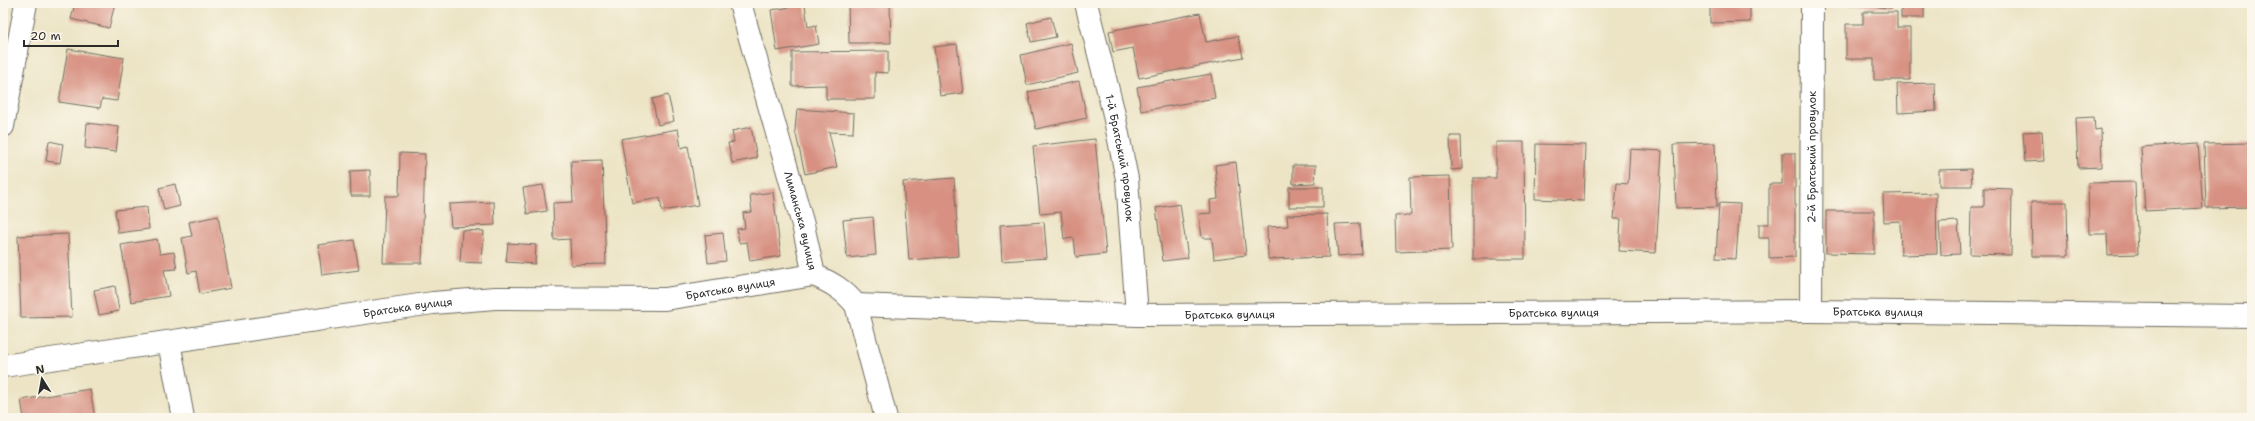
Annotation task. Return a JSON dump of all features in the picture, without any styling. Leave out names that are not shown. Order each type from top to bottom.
[{"type":"street","points":[[3,126],[26,3]]},
{"type":"street","name":"Лиманська вулиця","points":[[740,3],[803,225],[814,275],[833,283],[846,292],[856,304],[886,418]]},
{"type":"street","name":"1-й Братський провулок","points":[[1086,3],[1113,110],[1127,179],[1137,315]]},
{"type":"street","name":"2-й Братський провулок","points":[[1811,311],[1812,3]]},
{"type":"street","name":"Братська вулиця","points":[[3,366],[433,302],[495,298],[665,299],[814,275]]},
{"type":"street","name":"Братська вулиця","points":[[856,304],[1137,315],[1811,311],[2252,316]]},
{"type":"street","points":[[169,342],[183,418]]},
{"type":"building","points":[[75,3],[115,3],[109,28],[71,19]]},
{"type":"building","points":[[848,3],[890,3],[891,43],[849,43]]},
{"type":"building","points":[[1710,3],[1750,3],[1750,22],[1710,23]]},
{"type":"building","points":[[1833,3],[1892,3],[1892,8]]},
{"type":"building","points":[[1901,3],[1924,3],[1924,18],[1901,18]]},
{"type":"building","points":[[805,5],[808,27],[816,25],[819,44],[777,51],[771,10]]},
{"type":"building","points":[[1863,12],[1897,12],[1897,28],[1910,28],[1910,80],[1874,80],[1874,59],[1846,59],[1846,24],[1863,24]]},
{"type":"building","points":[[1200,13],[1206,42],[1238,36],[1243,57],[1139,78],[1133,48],[1113,52],[1109,31]]},
{"type":"building","points":[[1051,17],[1056,37],[1031,42],[1027,23]]},
{"type":"building","points":[[1071,43],[1078,73],[1027,85],[1021,55]]},
{"type":"building","points":[[957,44],[963,93],[940,96],[934,47]]},
{"type":"building","points":[[68,49],[124,58],[117,101],[102,99],[100,108],[59,102]]},
{"type":"building","points":[[888,51],[888,73],[875,72],[875,99],[826,99],[826,85],[792,86],[792,52]]},
{"type":"building","points":[[1211,74],[1215,98],[1141,111],[1137,87]]},
{"type":"building","points":[[1079,81],[1087,118],[1036,129],[1028,92]]},
{"type":"building","points":[[1935,83],[1936,111],[1898,113],[1897,84]]},
{"type":"building","points":[[668,95],[674,121],[658,125],[652,99]]},
{"type":"building","points":[[797,109],[854,113],[853,133],[829,132],[837,167],[805,174],[795,130]]},
{"type":"building","points":[[2094,117],[2095,130],[2101,129],[2102,167],[2078,168],[2076,118]]},
{"type":"building","points":[[87,123],[119,127],[116,152],[85,148]]},
{"type":"building","points":[[751,127],[757,158],[732,163],[728,143],[734,142],[732,131]]},
{"type":"building","points":[[678,129],[681,148],[688,146],[698,205],[662,211],[660,198],[632,203],[621,139]]},
{"type":"building","points":[[2042,131],[2044,161],[2025,162],[2023,132]]},
{"type":"building","points":[[1450,136],[1461,136],[1462,169],[1451,170]]},
{"type":"building","points":[[1095,139],[1106,254],[1076,257],[1074,238],[1064,239],[1061,212],[1040,214],[1033,146]]},
{"type":"building","points":[[49,141],[63,144],[60,163],[46,161]]},
{"type":"building","points":[[1496,142],[1524,142],[1525,259],[1473,259],[1473,178],[1496,178]]},
{"type":"building","points":[[1715,143],[1717,207],[1676,208],[1674,144]]},
{"type":"building","points":[[2198,143],[2203,208],[2145,211],[2141,147]]},
{"type":"building","points":[[2252,143],[2252,207],[2206,208],[2204,144]]},
{"type":"building","points":[[1536,144],[1586,145],[1584,201],[1535,199]]},
{"type":"building","points":[[1630,149],[1662,151],[1656,253],[1619,251],[1621,219],[1614,219],[1617,183],[1628,184]]},
{"type":"building","points":[[400,153],[425,154],[422,263],[383,263],[385,196],[399,196]]},
{"type":"building","points":[[1782,153],[1795,153],[1795,257],[1769,258],[1769,238],[1759,238],[1759,224],[1769,224],[1769,184],[1782,184]]},
{"type":"building","points":[[602,160],[606,264],[571,265],[570,239],[554,240],[553,203],[573,202],[571,161]]},
{"type":"building","points":[[1236,162],[1246,255],[1214,259],[1212,238],[1202,238],[1199,214],[1211,213],[1210,200],[1218,199],[1215,165]]},
{"type":"building","points":[[1293,165],[1316,165],[1315,183],[1293,184]]},
{"type":"building","points":[[1971,169],[1972,186],[1939,186],[1939,170]]},
{"type":"building","points":[[370,170],[370,196],[351,196],[350,171]]},
{"type":"building","points":[[1450,176],[1452,250],[1396,252],[1395,216],[1411,215],[1410,177]]},
{"type":"building","points":[[954,178],[959,256],[909,260],[903,182]]},
{"type":"building","points":[[2135,182],[2138,254],[2108,255],[2107,234],[2089,234],[2088,183]]},
{"type":"building","points":[[175,184],[180,206],[164,210],[159,188]]},
{"type":"building","points":[[543,185],[547,211],[527,214],[523,188]]},
{"type":"building","points":[[1289,187],[1323,187],[1323,207],[1289,207]]},
{"type":"building","points":[[1984,188],[2012,189],[2011,255],[1970,254],[1971,207],[1984,207]]},
{"type":"building","points":[[773,192],[781,256],[750,261],[747,242],[739,243],[737,229],[745,228],[743,213],[752,212],[750,195]]},
{"type":"building","points":[[1936,193],[1937,254],[1901,255],[1900,221],[1884,222],[1883,194]]},
{"type":"building","points":[[494,202],[495,225],[451,227],[449,204]]},
{"type":"building","points":[[2031,202],[2067,202],[2068,256],[2032,256]]},
{"type":"building","points":[[1719,203],[1740,204],[1736,259],[1716,258]]},
{"type":"building","points":[[1180,204],[1188,258],[1163,261],[1156,208]]},
{"type":"building","points":[[147,207],[149,229],[118,233],[115,210]]},
{"type":"building","points":[[1826,211],[1874,211],[1874,254],[1826,253]]},
{"type":"building","points":[[1327,214],[1329,257],[1268,259],[1267,227],[1288,226],[1287,215]]},
{"type":"building","points":[[218,216],[231,288],[200,294],[196,271],[188,273],[182,238],[192,236],[189,222]]},
{"type":"building","points":[[873,217],[876,255],[847,258],[843,220]]},
{"type":"building","points":[[1958,221],[1960,254],[1941,255],[1939,222]]},
{"type":"building","points":[[1044,222],[1047,258],[1002,261],[1000,225]]},
{"type":"building","points":[[1360,223],[1362,254],[1338,256],[1335,224]]},
{"type":"building","points":[[462,230],[484,231],[482,263],[460,262]]},
{"type":"building","points":[[723,233],[726,261],[708,263],[705,235]]},
{"type":"building","points":[[68,234],[72,317],[21,318],[18,236]]},
{"type":"building","points":[[157,239],[160,254],[174,252],[177,269],[164,270],[169,296],[131,302],[121,245]]},
{"type":"building","points":[[354,240],[359,270],[322,275],[318,245]]},
{"type":"building","points":[[508,243],[536,245],[535,264],[506,262]]},
{"type":"building","points":[[115,286],[119,311],[99,315],[94,290]]},
{"type":"building","points":[[90,389],[95,418],[24,418],[21,400]]}]
